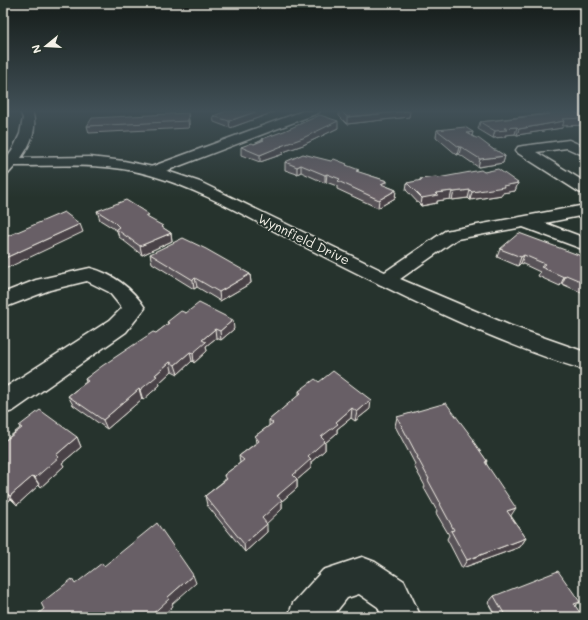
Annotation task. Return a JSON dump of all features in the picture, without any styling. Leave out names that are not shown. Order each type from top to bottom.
[{"type":"street","points":[[8,167],[23,140]]},
{"type":"street","points":[[153,171],[236,140]]},
{"type":"street","points":[[585,152],[569,144],[523,150],[585,189]]},
{"type":"street","name":"Wynnfield Drive","points":[[8,167],[90,161],[124,165],[153,171],[195,185],[386,280],[503,332],[585,361]]},
{"type":"street","points":[[386,280],[451,236],[585,210]]},
{"type":"street","points":[[523,221],[585,244]]},
{"type":"street","points":[[3,301],[43,285],[90,274],[116,286],[134,308],[118,326],[3,402]]},
{"type":"street","points":[[307,617],[336,583],[362,575],[391,594],[402,617]]},
{"type":"building","points":[[264,140],[298,140],[260,155],[241,147]]},
{"type":"building","points":[[450,140],[481,140],[505,156],[480,159]]},
{"type":"building","points":[[303,154],[331,161],[334,159],[347,164],[346,165],[359,170],[356,171],[387,181],[381,184],[396,190],[379,200],[338,181],[340,179],[327,174],[325,175],[301,165],[297,167],[285,162]]},
{"type":"building","points":[[498,169],[518,183],[503,186],[504,187],[472,192],[470,190],[436,193],[438,195],[422,198],[407,183],[422,180],[420,179],[438,178],[481,170],[484,172]]},
{"type":"building","points":[[126,200],[149,215],[145,216],[163,226],[162,227],[171,233],[140,246],[116,229],[119,227],[113,221],[97,211]]},
{"type":"building","points":[[64,212],[80,224],[3,259],[3,238]]},
{"type":"building","points":[[519,233],[584,257],[581,259],[585,261],[585,283],[566,275],[564,277],[541,267],[545,264],[524,255],[521,257],[500,249]]},
{"type":"building","points":[[183,238],[250,274],[219,292],[195,278],[193,280],[150,254]]},
{"type":"building","points":[[199,303],[233,320],[220,331],[215,329],[202,340],[206,342],[193,353],[190,352],[175,365],[170,362],[155,375],[157,376],[140,390],[139,389],[103,420],[68,396],[88,381],[85,379],[102,366],[153,332],[156,333],[181,311],[186,313]]},
{"type":"building","points":[[333,371],[371,400],[357,412],[352,408],[336,422],[338,424],[321,437],[325,441],[308,456],[311,459],[293,475],[297,479],[277,496],[282,500],[262,518],[267,524],[244,544],[205,496],[227,479],[224,475],[244,460],[239,456],[259,441],[255,436],[273,423],[269,420],[301,393],[299,391],[315,379],[319,382]]},
{"type":"building","points":[[446,403],[474,440],[473,441],[487,461],[485,462],[516,508],[507,511],[526,538],[467,560],[451,531],[454,530],[397,417]]},
{"type":"building","points":[[40,410],[77,437],[56,455],[59,457],[35,478],[33,476],[10,496],[3,490],[3,442],[22,428],[19,426]]},
{"type":"building","points":[[157,523],[193,575],[168,597],[169,599],[149,617],[34,617],[44,609],[41,603],[72,579],[75,584],[102,563],[104,566]]},
{"type":"building","points":[[558,571],[580,602],[574,604],[583,617],[506,617],[494,596]]}]
